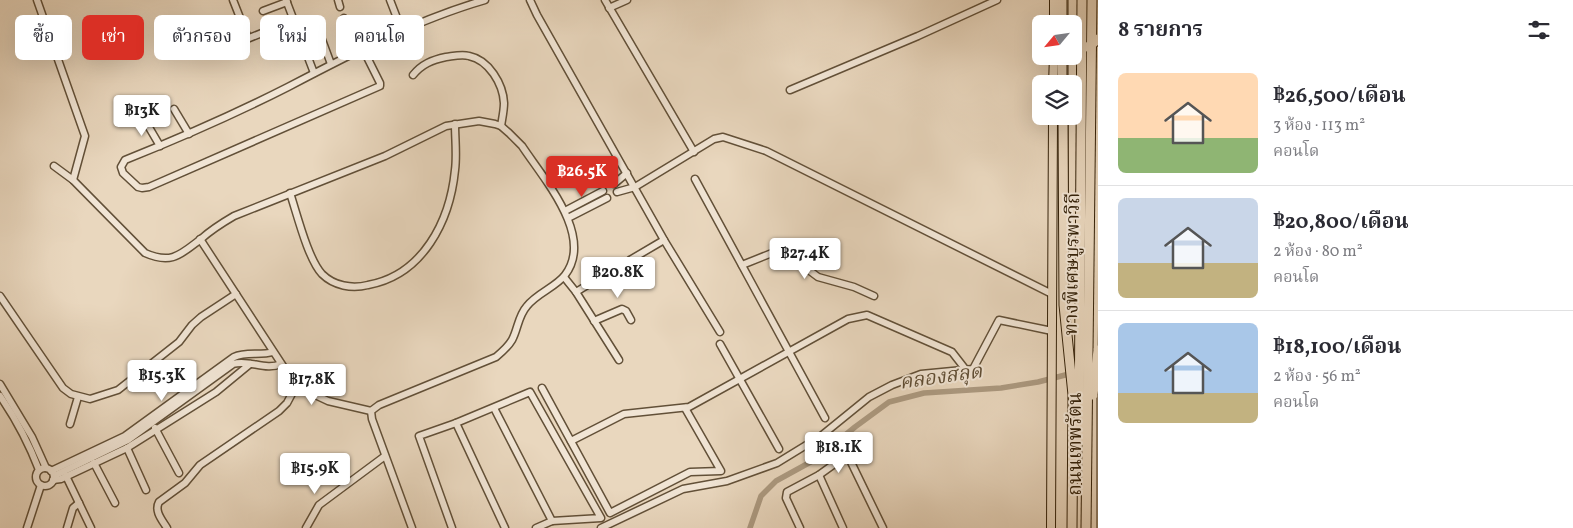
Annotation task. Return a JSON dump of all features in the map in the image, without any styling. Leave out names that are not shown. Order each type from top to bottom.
[{"type":"highway","points":[[1062,0],[1062,15]]},
{"type":"highway","points":[[1073,0],[1073,15]]},
{"type":"highway","name":"ทางพิเศษบูรพาวิถี","points":[[1082,0],[1083,443],[1086,528]]},
{"type":"highway","name":"ทางพิเศษบูรพาวิถี","points":[[1077,528],[1083,443],[1092,0]]},
{"type":"highway","name":"ถนนเทพรัตน","points":[[1092,528],[1097,0]]},
{"type":"highway","points":[[1082,47],[1089,47],[1098,39]]},
{"type":"highway","points":[[1063,125],[1064,306],[1083,443]]},
{"type":"highway","name":"ถนนเทพรัตน","points":[[1072,528],[1073,125]]},
{"type":"highway","points":[[1083,443],[1098,350]]},
{"type":"main road","points":[[1054,0],[1054,15]]},
{"type":"main road","name":"ถนนเทพรัตน","points":[[1051,528],[1053,125]]},
{"type":"street","points":[[37,0],[85,136],[73,180]]},
{"type":"street","points":[[233,0],[239,15]]},
{"type":"street","points":[[390,0],[396,15]]},
{"type":"street","points":[[424,21],[466,3],[485,0]]},
{"type":"street","points":[[530,0],[664,240],[720,332]]},
{"type":"street","points":[[605,0],[694,152]]},
{"type":"street","points":[[609,8],[627,0]]},
{"type":"street","points":[[790,90],[918,36],[997,0]]},
{"type":"street","points":[[263,12],[286,1],[292,15]]},
{"type":"street","points":[[326,51],[331,64]]},
{"type":"street","points":[[413,75],[421,66],[442,58],[463,55],[481,60],[493,73],[500,85],[504,105],[501,126]]},
{"type":"street","points":[[309,60],[314,72]]},
{"type":"street","points":[[339,60],[286,88],[189,134],[125,160],[121,164],[121,171],[138,187],[149,187],[380,86],[366,60]]},
{"type":"street","points":[[174,109],[189,134]]},
{"type":"street","points":[[143,117],[160,146]]},
{"type":"street","points":[[54,166],[73,180],[145,253],[156,258],[173,258],[183,254],[200,239],[234,216],[385,156],[436,130],[455,124],[479,121],[501,126],[522,146],[565,211],[571,226],[575,251],[574,261],[564,277],[528,304],[522,313],[513,339],[507,348],[496,357],[379,405],[372,411],[372,419],[412,528]]},
{"type":"street","points":[[290,193],[311,254],[324,276],[348,287],[360,287],[384,282],[401,272],[418,258],[436,235],[451,194],[455,169],[455,124]]},
{"type":"street","points":[[617,192],[635,187],[714,139],[723,137],[766,151],[1052,294]]},
{"type":"street","points":[[614,184],[627,173]]},
{"type":"street","points":[[695,179],[825,418]]},
{"type":"street","points":[[565,211],[603,191]]},
{"type":"street","points":[[568,218],[607,198]]},
{"type":"street","points":[[200,239],[296,386],[328,401],[372,411]]},
{"type":"street","points":[[630,260],[664,240]]},
{"type":"street","points":[[742,265],[787,247],[806,268],[818,277],[854,287],[874,296]]},
{"type":"street","points":[[576,292],[612,270]]},
{"type":"street","points":[[564,277],[576,292],[618,360]]},
{"type":"street","points":[[0,296],[63,388],[70,394],[90,399],[118,390],[179,342],[201,317],[236,294]]},
{"type":"street","points":[[594,321],[624,309],[631,320]]},
{"type":"street","points":[[571,441],[624,414],[689,407],[848,319],[867,315],[952,352],[966,370]]},
{"type":"street","points":[[601,528],[683,489],[727,481],[777,463],[821,436],[869,397],[892,385],[921,374],[973,369],[999,320],[1052,331]]},
{"type":"street","points":[[720,344],[779,449]]},
{"type":"street","points":[[0,396],[10,410],[31,449],[49,473],[66,476],[90,460],[128,440],[234,356],[241,353],[262,354],[273,352]]},
{"type":"street","points":[[151,420],[233,364],[240,362],[270,367],[280,364]]},
{"type":"street","points":[[41,485],[36,478],[126,448],[224,387],[250,364]]},
{"type":"street","points":[[0,384],[32,437],[49,473],[48,485],[41,485]]},
{"type":"street","points":[[167,528],[157,512],[159,502],[188,480],[200,465],[279,411],[287,402],[296,386]]},
{"type":"street","points":[[542,388],[610,512],[690,472],[721,471],[685,408]]},
{"type":"street","points":[[194,392],[200,402]]},
{"type":"street","points":[[452,528],[419,436],[494,408],[530,392],[601,518],[552,521],[536,528]]},
{"type":"street","points":[[70,424],[78,397]]},
{"type":"street","points":[[494,408],[552,521]]},
{"type":"street","points":[[151,420],[179,472]]},
{"type":"street","points":[[456,422],[505,528]]},
{"type":"street","points":[[126,448],[146,490]]},
{"type":"street","points":[[306,528],[320,505],[385,456]]},
{"type":"street","points":[[800,528],[786,495],[787,492],[819,475],[844,457],[849,458],[883,528]]},
{"type":"street","points":[[90,460],[115,503]]},
{"type":"street","points":[[819,475],[843,528]]},
{"type":"street","points":[[66,476],[91,528]]},
{"type":"street","points":[[26,528],[41,485]]},
{"type":"street","points":[[67,528],[74,508],[79,504]]},
{"type":"waterway","name":"คลองสลุด","points":[[750,528],[761,496],[776,481],[816,459],[889,402],[924,393],[1001,388],[1038,382],[1073,373]]}]
